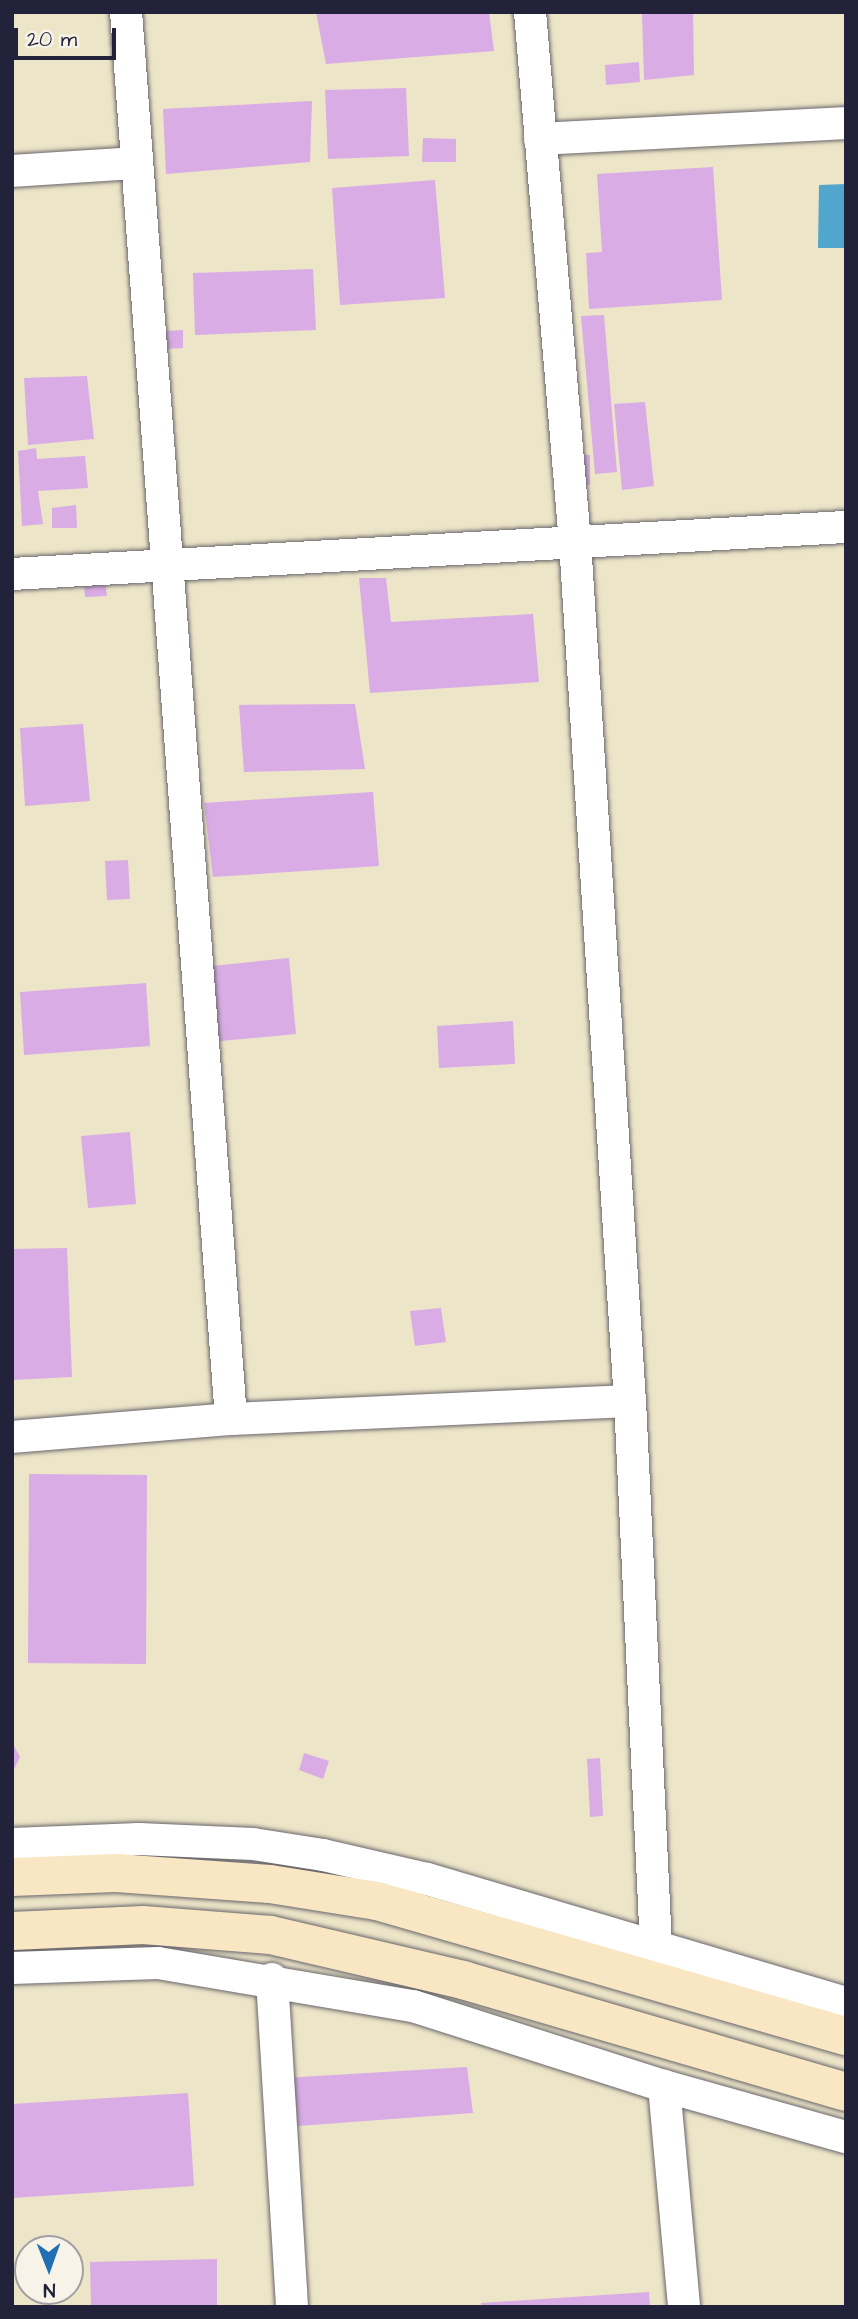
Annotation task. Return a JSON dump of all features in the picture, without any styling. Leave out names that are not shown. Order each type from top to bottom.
[{"type":"main road","points":[[12,1878],[116,1873],[270,1884],[377,1901],[846,2036]]},
{"type":"main road","points":[[12,1931],[143,1925],[271,1935],[463,1980],[846,2092]]},
{"type":"street","points":[[125,12],[231,1419]]},
{"type":"street","points":[[530,12],[575,542],[630,1401],[656,1947]]},
{"type":"street","points":[[540,139],[846,123]]},
{"type":"street","points":[[12,171],[137,163]]},
{"type":"street","points":[[12,574],[846,527]]},
{"type":"street","points":[[12,1437],[231,1419],[630,1401]]},
{"type":"street","points":[[12,1844],[139,1839],[288,1850],[428,1879],[846,2003]]},
{"type":"street","points":[[12,1968],[158,1963],[272,1979],[413,2006],[664,2086],[846,2137]]},
{"type":"street","points":[[272,1979],[292,2307]]},
{"type":"street","points":[[664,2086],[684,2307]]},
{"type":"water","points":[[846,184],[846,248],[818,248],[819,185]]},
{"type":"building","points":[[316,12],[489,12],[494,51],[326,64]]},
{"type":"building","points":[[642,12],[693,12],[694,75],[644,80]]},
{"type":"building","points":[[639,62],[640,82],[606,85],[605,65]]},
{"type":"building","points":[[406,88],[409,156],[328,159],[325,90]]},
{"type":"building","points":[[312,101],[310,162],[166,174],[163,109]]},
{"type":"building","points":[[423,138],[456,139],[456,162],[422,162]]},
{"type":"building","points":[[713,167],[722,300],[589,309],[586,253],[602,252],[597,174]]},
{"type":"building","points":[[435,180],[445,298],[340,305],[332,188]]},
{"type":"building","points":[[313,269],[316,330],[195,335],[193,273]]},
{"type":"building","points":[[604,315],[617,472],[595,474],[581,316]]},
{"type":"building","points":[[183,330],[183,348],[166,349],[166,331]]},
{"type":"building","points":[[87,376],[94,439],[28,445],[24,378]]},
{"type":"building","points":[[645,402],[654,486],[622,490],[614,404]]},
{"type":"building","points":[[36,448],[37,459],[85,456],[88,488],[38,491],[43,524],[22,526],[18,451]]},
{"type":"building","points":[[575,455],[590,455],[590,485],[575,485]]},
{"type":"building","points":[[76,505],[77,528],[52,528],[52,508]]},
{"type":"building","points":[[359,578],[386,578],[391,622],[533,614],[539,682],[370,693]]},
{"type":"building","points":[[105,582],[107,596],[85,597],[84,584]]},
{"type":"building","points":[[355,704],[365,769],[244,772],[239,705]]},
{"type":"building","points":[[83,724],[90,801],[25,806],[20,728]]},
{"type":"building","points":[[373,792],[379,866],[213,877],[204,803]]},
{"type":"building","points":[[128,860],[130,899],[107,900],[105,861]]},
{"type":"building","points":[[289,958],[296,1034],[210,1042],[202,967]]},
{"type":"building","points":[[146,983],[150,1046],[24,1055],[20,992]]},
{"type":"building","points":[[513,1021],[515,1064],[439,1068],[437,1026]]},
{"type":"building","points":[[130,1132],[136,1204],[88,1208],[81,1136]]},
{"type":"building","points":[[67,1248],[72,1377],[12,1380],[12,1249]]},
{"type":"building","points":[[441,1308],[446,1342],[415,1346],[410,1311]]},
{"type":"building","points":[[29,1474],[147,1475],[146,1664],[28,1663]]},
{"type":"building","points":[[12,1742],[20,1757],[12,1773]]},
{"type":"building","points":[[304,1753],[329,1761],[323,1779],[299,1770]]},
{"type":"building","points":[[600,1758],[603,1816],[590,1817],[587,1759]]},
{"type":"building","points":[[467,2067],[473,2113],[298,2126],[296,2103],[288,2104],[284,2078]]},
{"type":"building","points":[[188,2093],[194,2186],[12,2198],[12,2104]]},
{"type":"building","points":[[217,2259],[217,2307],[91,2307],[90,2262]]},
{"type":"building","points":[[649,2292],[650,2307],[481,2307],[481,2303]]}]
